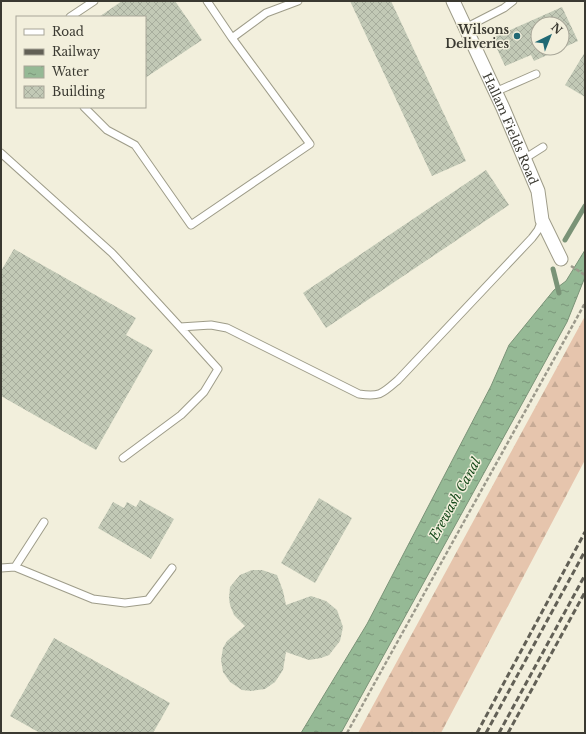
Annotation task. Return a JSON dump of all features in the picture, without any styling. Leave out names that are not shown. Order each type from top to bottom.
[{"type":"street","name":"Hallam Fields Road","points":[[453,1],[538,190],[542,220],[565,262]]},
{"type":"lane","points":[[72,16],[94,1]]},
{"type":"lane","points":[[85,108],[107,130],[135,145],[191,225],[310,144],[232,38],[207,1]]},
{"type":"lane","points":[[232,38],[266,13],[298,1]]},
{"type":"lane","points":[[465,28],[504,8],[513,1]]},
{"type":"lane","points":[[495,92],[536,74]]},
{"type":"lane","points":[[524,159],[543,147]]},
{"type":"lane","points":[[1,153],[112,253],[218,369],[204,392],[181,415],[122,458]]},
{"type":"lane","points":[[180,327],[211,325],[227,328],[359,394],[375,396],[386,390],[408,368],[532,238],[538,230],[542,220]]},
{"type":"lane","points":[[15,567],[44,522]]},
{"type":"lane","points":[[1,568],[15,567],[92,599],[125,603],[148,600],[172,568]]},
{"type":"path","points":[[565,262],[585,275]]},
{"type":"path","points":[[347,733],[585,303]]},
{"type":"green space","points":[[585,316],[585,460],[441,733],[358,733]]},
{"type":"water","name":"Erewash Canal","points":[[585,250],[585,277],[567,322],[341,733],[301,733],[367,624],[491,386],[509,345],[554,290],[566,281]]},
{"type":"building","points":[[122,1],[175,1],[202,40],[146,77],[146,16],[100,16]]},
{"type":"building","points":[[350,1],[391,1],[466,161],[432,176]]},
{"type":"building","name":"Wilsons Deliveries","points":[[562,7],[566,16],[542,16]]},
{"type":"building","name":"Wilsons Deliveries","points":[[530,21],[530,55],[505,66],[492,38]]},
{"type":"building","name":"Wilsons Deliveries","points":[[570,24],[578,41],[570,45]]},
{"type":"building","points":[[585,52],[585,97],[565,85]]},
{"type":"building","name":"Wilsons Deliveries","points":[[532,56],[545,56],[534,61]]},
{"type":"building","points":[[486,170],[509,205],[326,328],[303,293]]},
{"type":"building","points":[[14,249],[136,318],[126,335],[153,350],[96,450],[1,396],[1,271]]},
{"type":"building","points":[[319,498],[352,518],[315,583],[281,563]]},
{"type":"building","points":[[140,500],[174,519],[151,559],[98,528],[113,502],[124,508],[127,502],[136,507]]},
{"type":"building","points":[[252,570],[262,570],[277,575],[286,605],[311,596],[326,601],[337,610],[343,627],[340,641],[329,655],[309,660],[286,652],[283,670],[275,682],[265,689],[251,691],[242,690],[230,682],[223,672],[221,660],[223,648],[227,641],[245,626],[234,615],[230,605],[230,587],[240,575]]},
{"type":"building","points":[[54,638],[170,703],[153,733],[40,733],[10,716]]},
{"type":"waterway","points":[[565,240],[585,206]]},
{"type":"waterway","points":[[553,269],[559,293]]},
{"type":"railway","points":[[477,733],[585,532]]},
{"type":"railway","points":[[486,733],[585,551]]},
{"type":"railway","points":[[499,733],[585,575]]},
{"type":"railway","points":[[508,733],[585,592]]},
{"type":"place","name":"Wilsons Deliveries","points":[[517,36]]}]
